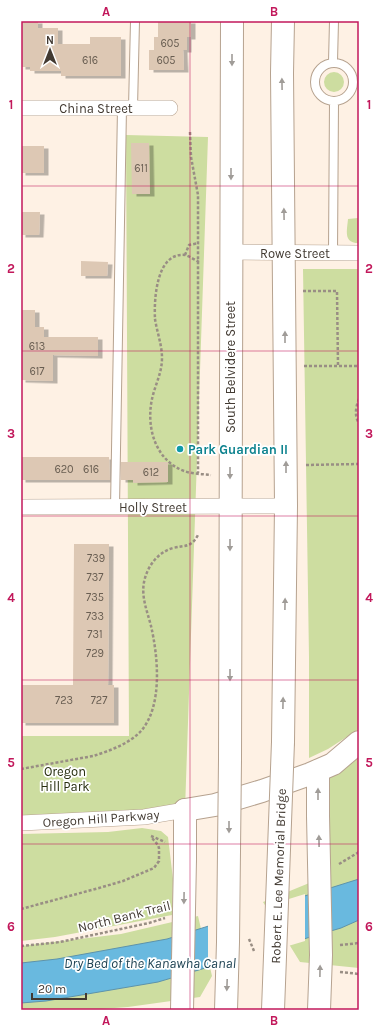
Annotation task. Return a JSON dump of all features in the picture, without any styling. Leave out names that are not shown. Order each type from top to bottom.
[{"type":"main road","name":"South Belvidere Street","points":[[226,1010],[230,760],[232,21]]},
{"type":"main road","points":[[283,21],[282,74],[286,506]]},
{"type":"main road","name":"Robert E. Lee Memorial Bridge","points":[[273,1010],[283,742],[286,506]]},
{"type":"main road","name":"Oregon Hill Parkway","points":[[185,810],[210,806],[262,791],[318,771],[342,758],[359,742]]},
{"type":"main road","points":[[318,771],[321,955],[319,1010]]},
{"type":"main road","points":[[182,1010],[185,810]]},
{"type":"street","name":"China Street","points":[[21,108],[170,108]]},
{"type":"street","name":"Rowe Street","points":[[231,252],[359,253]]},
{"type":"street","name":"Holly Street","points":[[21,507],[286,506]]},
{"type":"street","name":"Oregon Hill Parkway","points":[[21,823],[144,817],[185,810]]},
{"type":"lane","points":[[115,507],[128,108],[135,21]]},
{"type":"lane","points":[[333,62],[334,21]]},
{"type":"lane","points":[[333,62],[341,64],[347,68],[352,74],[353,81],[352,88],[348,95],[342,99],[334,101],[320,95],[314,82],[316,74],[320,68],[333,62]]},
{"type":"lane","points":[[333,253],[334,101]]},
{"type":"path","points":[[190,132],[190,158],[198,194],[198,473]]},
{"type":"path","points":[[185,255],[189,245],[199,243]]},
{"type":"path","points":[[199,262],[185,255],[172,258],[165,265],[159,276],[155,306],[162,363],[152,400],[150,415],[151,428],[159,451],[166,460],[184,471],[211,474]]},
{"type":"path","points":[[301,291],[337,291],[338,366]]},
{"type":"path","points":[[301,366],[359,366]]},
{"type":"path","points":[[359,399],[356,407],[356,419],[359,423]]},
{"type":"path","points":[[302,465],[359,464]]},
{"type":"path","points":[[21,769],[104,753],[126,742],[141,731],[152,711],[157,680],[151,625],[144,604],[145,579],[150,566],[160,555],[167,551],[188,546],[198,535]]},
{"type":"path","points":[[21,909],[123,881],[154,868],[159,861],[158,845],[148,832]]},
{"type":"path","points":[[334,868],[359,852]]},
{"type":"path","name":"North Bank Trail","points":[[21,946],[67,940],[149,923],[172,915]]},
{"type":"green space","points":[[334,72],[341,75],[344,82],[341,89],[334,92],[327,89],[324,82],[327,75]]},
{"type":"green space","name":"Oregon Hill Park","points":[[126,135],[208,137],[185,810],[21,823],[21,736],[129,736]]},
{"type":"green space","points":[[359,153],[359,243],[350,241],[347,236],[347,232],[348,219],[358,218]]},
{"type":"green space","points":[[303,269],[359,269],[359,729],[328,749],[309,758],[309,657]]},
{"type":"green space","points":[[359,742],[359,968],[300,962],[263,902],[319,879],[318,771]]},
{"type":"green space","points":[[142,828],[161,831],[168,837],[173,879],[172,915],[55,937],[21,941],[21,834],[108,832]]},
{"type":"green space","points":[[198,916],[212,976],[200,997],[128,1007],[88,1010],[21,1010],[21,946],[121,934]]},
{"type":"water","name":"Dry Bed of the Kanawha Canal","points":[[359,879],[359,920],[341,928],[158,982],[46,1001],[21,1003],[21,963],[57,959],[167,939]]},
{"type":"pier","points":[[305,894],[305,941],[208,970],[208,924]]},
{"type":"building","points":[[21,21],[38,21],[38,28],[58,28],[58,44],[90,44],[90,37],[121,37],[121,76],[61,76],[61,71],[30,71],[30,67],[21,67]]},
{"type":"building","points":[[158,21],[191,21],[191,37],[187,37],[187,50],[183,50],[184,70],[149,70],[149,50],[154,50],[154,37],[158,37]]},
{"type":"building","points":[[131,143],[149,143],[150,194],[132,194]]},
{"type":"building","points":[[21,146],[44,146],[44,173],[21,173]]},
{"type":"building","points":[[21,212],[40,212],[39,235],[21,235]]},
{"type":"building","points":[[81,261],[108,262],[107,276],[81,276]]},
{"type":"building","points":[[21,310],[35,310],[35,327],[44,327],[44,337],[98,337],[98,356],[53,355],[53,381],[21,380]]},
{"type":"building","points":[[21,457],[109,457],[110,480],[21,480]]},
{"type":"building","points":[[121,462],[168,462],[168,482],[133,483],[133,480],[121,480]]},
{"type":"building","points":[[74,544],[109,544],[108,685],[114,685],[114,723],[21,723],[21,685],[73,685]]},
{"type":"place","name":"Park Guardian II","points":[[180,449]]}]
